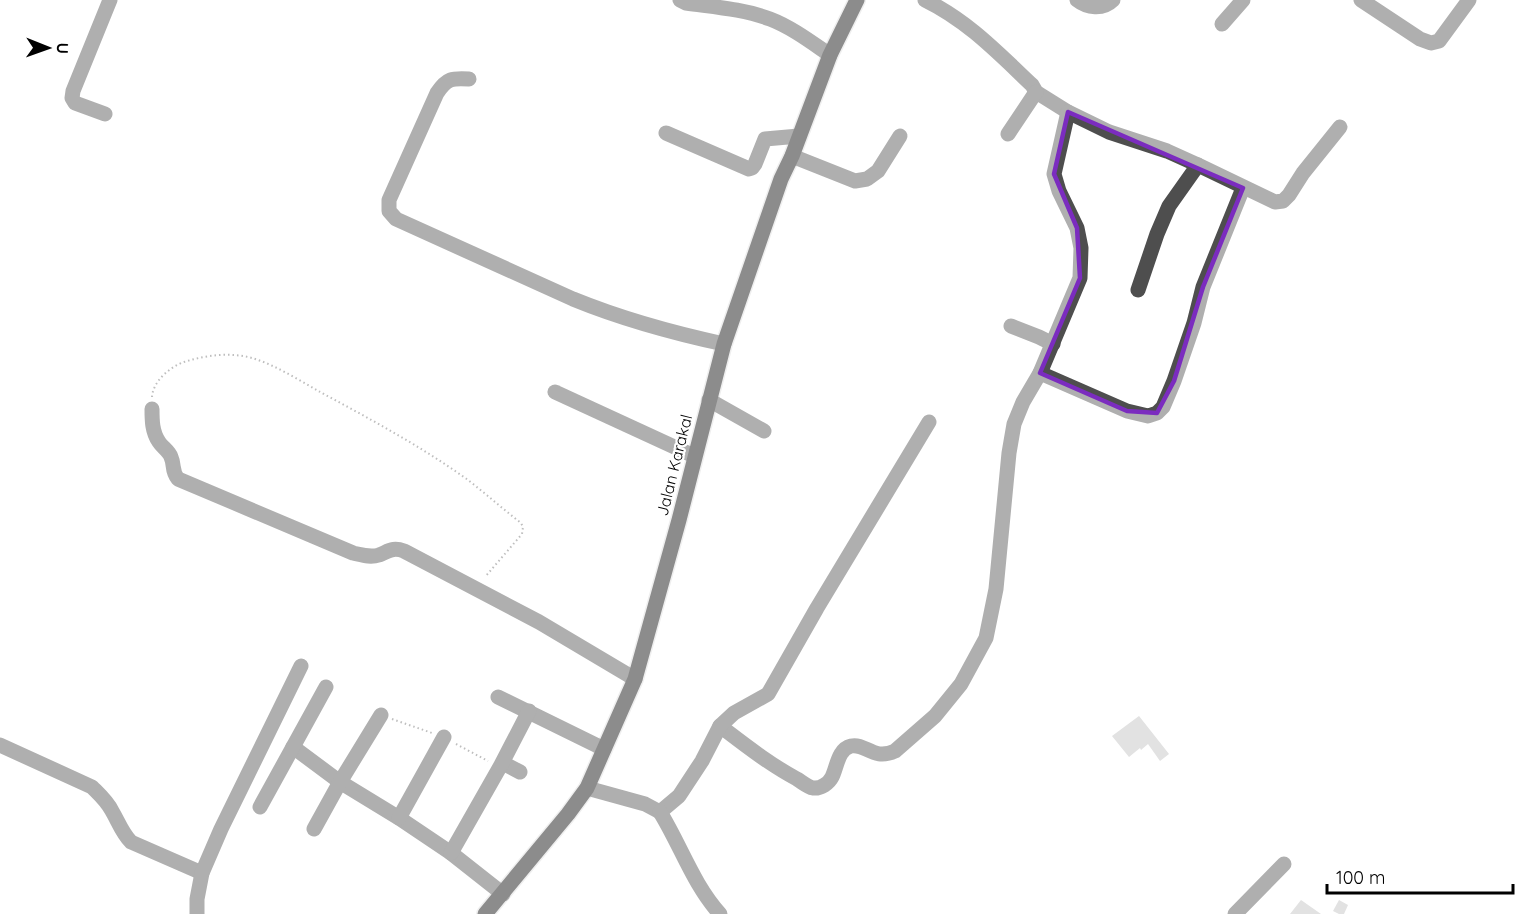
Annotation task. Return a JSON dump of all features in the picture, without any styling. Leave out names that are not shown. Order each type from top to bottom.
[{"type":"main road","name":"Jalan Karakal","points":[[485,914],[587,788],[634,679],[659,595],[724,344],[781,179],[831,55],[857,0]]},
{"type":"street","points":[[105,114],[75,103],[72,98],[110,0]]},
{"type":"street","points":[[680,0],[686,3],[697,2],[743,11],[770,19],[788,27],[831,55]]},
{"type":"street","points":[[925,0],[953,15],[980,35],[1032,85],[1036,92],[1068,112],[1109,132],[1198,165],[1275,202],[1283,201],[1289,195],[1303,173],[1340,127]]},
{"type":"street","points":[[1077,0],[1094,7],[1109,4],[1113,0]]},
{"type":"street","points":[[1222,24],[1243,0]]},
{"type":"street","points":[[1361,0],[1420,39],[1431,43],[1439,41],[1469,0]]},
{"type":"street","points":[[470,80],[456,78],[445,82],[437,93],[389,200],[389,211],[396,219],[562,295],[601,310],[680,334],[724,344]]},
{"type":"street","points":[[1008,134],[1036,92]]},
{"type":"street","points":[[720,726],[787,774],[813,788],[821,787],[831,778],[846,748],[856,746],[888,755],[935,716],[961,684],[986,638],[996,589],[1009,453],[1014,424],[1023,402],[1040,373],[1080,278],[1081,248],[1077,228],[1059,191],[1054,174],[1068,112]]},
{"type":"street","points":[[666,133],[749,169],[755,164],[765,139],[799,136]]},
{"type":"street","points":[[792,156],[855,180],[867,179],[878,171],[900,136]]},
{"type":"street","points":[[1138,290],[1157,234],[1170,206],[1198,165]]},
{"type":"street","points":[[1040,373],[1127,411],[1148,416],[1157,414],[1163,407],[1174,381],[1194,323],[1203,287],[1243,188]]},
{"type":"street","points":[[1011,326],[1053,344]]},
{"type":"street","points":[[555,392],[694,456]]},
{"type":"street","points":[[708,400],[764,431]]},
{"type":"street","points":[[152,409],[155,434],[171,456],[173,473],[178,479],[353,553],[366,557],[378,556],[390,549],[398,548],[539,622],[634,679]]},
{"type":"street","points":[[660,812],[679,796],[702,761],[720,726],[734,713],[768,694],[929,422]]},
{"type":"street","points":[[197,914],[197,899],[202,873],[221,829],[301,666]]},
{"type":"street","points":[[260,807],[326,687]]},
{"type":"street","points":[[498,697],[604,749]]},
{"type":"street","points":[[451,853],[529,711]]},
{"type":"street","points":[[314,829],[381,715]]},
{"type":"street","points":[[399,818],[444,737]]},
{"type":"street","points":[[0,745],[92,788],[111,808],[125,836],[131,842],[202,873]]},
{"type":"street","points":[[293,747],[340,782],[451,853],[502,894]]},
{"type":"street","points":[[501,765],[520,772]]},
{"type":"street","points":[[587,788],[645,804],[660,812],[693,877],[720,914]]},
{"type":"street","points":[[1235,914],[1284,864]]},
{"type":"path","points":[[152,409],[152,392],[162,376],[174,366],[197,358],[223,355],[252,358],[360,413],[467,480],[523,527],[522,534],[475,589]]},
{"type":"path","points":[[381,715],[444,737],[501,765]]},
{"type":"highlighted area","points":[[1068,112],[1243,188],[1203,287],[1174,381],[1157,413],[1127,411],[1040,373],[1080,278],[1077,228],[1054,174]]},
{"type":"building","points":[[1139,716],[1169,754],[1160,761],[1148,744],[1129,757],[1112,736]]},
{"type":"building","points":[[1301,900],[1321,914],[1290,914]]},
{"type":"building","points":[[1339,900],[1348,905],[1344,914],[1333,911]]}]
